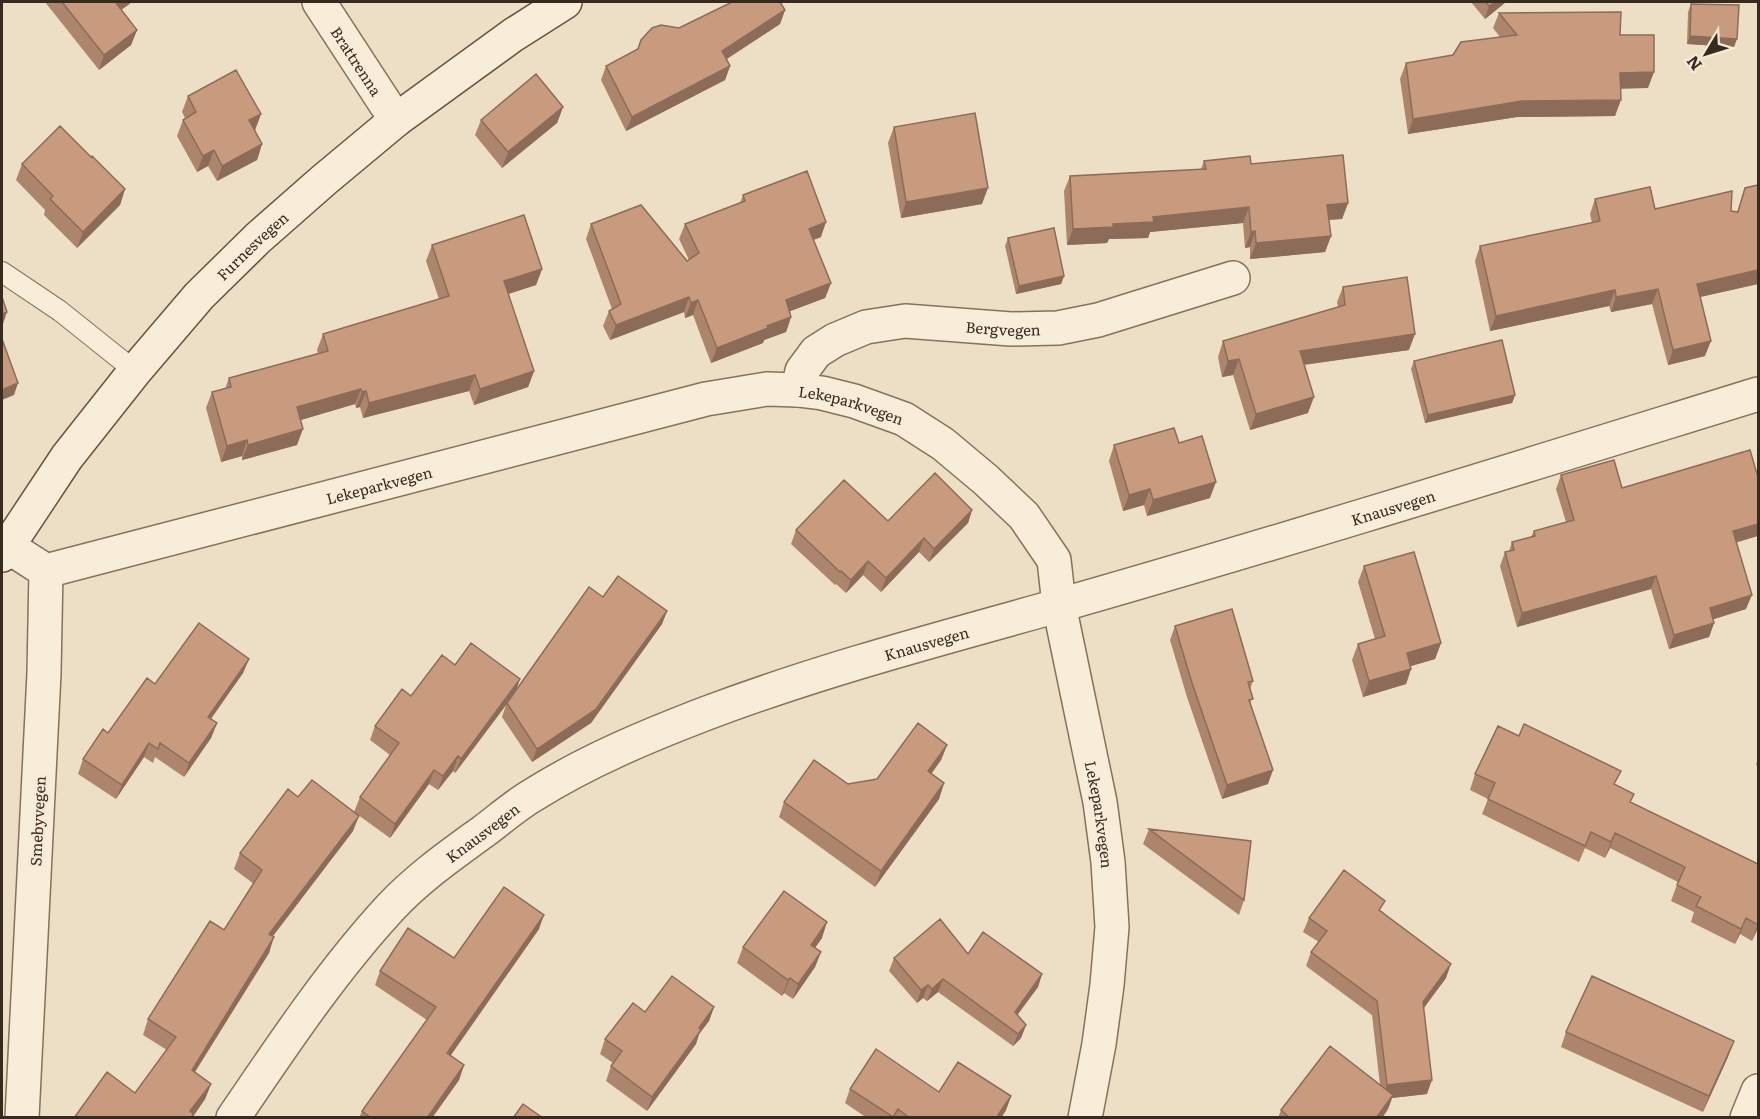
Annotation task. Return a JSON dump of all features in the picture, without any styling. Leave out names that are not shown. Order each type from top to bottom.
[{"type":"street","name":"Brattrenna","points":[[319,2],[396,120]]},
{"type":"street","name":"Furnesvegen","points":[[4,550],[67,457],[135,371],[199,296],[258,238],[396,120],[513,35],[566,2]]},
{"type":"street","name":"Bergvegen","points":[[798,390],[802,371],[816,352],[835,340],[866,327],[905,321],[1011,329],[1058,328],[1098,320],[1233,278]]},
{"type":"street","name":"Lekeparkvegen","points":[[46,571],[706,399],[767,389],[798,390],[854,401],[904,419],[943,444],[986,480],[1024,516],[1054,560],[1059,605],[1100,802],[1108,862],[1112,927],[1102,1024],[1085,1118]]},
{"type":"street","name":"Knausvegen","points":[[244,1113],[284,1043],[350,955],[393,905],[429,872],[532,795],[599,759],[661,730],[766,691],[1492,477],[1758,394]]},
{"type":"street","points":[[4,550],[46,571]]},
{"type":"street","name":"Smebyvegen","points":[[21,1118],[44,673],[46,571]]},
{"type":"street","points":[[1746,1118],[1758,1091]]},
{"type":"lane","points":[[2,272],[60,311],[135,371]]},
{"type":"building","points":[[62,2],[118,2],[116,3],[137,30],[104,55]]},
{"type":"building","points":[[732,2],[780,2],[785,10],[722,51],[730,66],[632,117],[606,66],[638,49],[641,40],[652,28],[661,25],[679,28]]},
{"type":"building","points":[[1691,4],[1739,5],[1737,39],[1690,36]]},
{"type":"building","points":[[1621,12],[1620,35],[1654,35],[1654,72],[1620,73],[1621,100],[1522,101],[1413,119],[1406,63],[1453,55],[1461,42],[1517,35],[1499,13]]},
{"type":"building","points":[[236,70],[261,114],[249,120],[262,144],[222,166],[214,150],[203,156],[183,120],[196,112],[188,96]]},
{"type":"building","points":[[536,74],[563,107],[508,152],[481,120]]},
{"type":"building","points":[[975,113],[988,188],[906,202],[894,127]]},
{"type":"building","points":[[60,126],[125,189],[83,232],[50,199],[53,196],[22,164]]},
{"type":"building","points":[[1343,155],[1348,203],[1327,205],[1331,236],[1256,243],[1255,231],[1251,232],[1249,207],[1153,217],[1154,222],[1073,229],[1070,176],[1206,169],[1204,161],[1250,156],[1251,164]]},
{"type":"building","points":[[807,171],[826,222],[809,229],[831,283],[786,300],[791,317],[717,348],[698,300],[691,303],[689,297],[616,325],[609,311],[621,304],[591,224],[641,205],[687,261],[699,253],[685,224],[745,201],[743,195]]},
{"type":"building","points":[[1758,185],[1758,270],[1697,284],[1711,341],[1673,350],[1658,289],[1616,297],[1615,290],[1496,316],[1480,246],[1600,221],[1595,199],[1650,187],[1655,209],[1732,191],[1731,211],[1738,212],[1745,188]]},
{"type":"building","points":[[524,215],[542,269],[504,281],[534,371],[480,389],[475,375],[369,403],[366,391],[362,392],[361,389],[297,407],[303,429],[248,445],[247,440],[227,446],[212,392],[231,387],[229,378],[328,351],[323,334],[449,296],[432,245]]},
{"type":"building","points":[[1054,228],[1064,276],[1019,286],[1008,238]]},
{"type":"building","points":[[1407,277],[1415,334],[1300,351],[1314,397],[1256,414],[1239,359],[1228,361],[1223,341],[1345,305],[1343,287]]},
{"type":"building","points":[[2,297],[7,312],[2,314]]},
{"type":"building","points":[[2,339],[18,383],[2,390]]},
{"type":"building","points":[[1502,340],[1515,395],[1428,415],[1414,361]]},
{"type":"building","points":[[1174,428],[1179,443],[1202,436],[1216,482],[1153,500],[1150,489],[1129,495],[1114,445]]},
{"type":"building","points":[[1750,450],[1758,477],[1758,524],[1733,531],[1752,595],[1710,608],[1714,623],[1674,635],[1656,576],[1522,613],[1505,552],[1514,550],[1512,542],[1535,536],[1534,531],[1574,520],[1561,475],[1614,460],[1622,488]]},
{"type":"building","points":[[935,473],[972,510],[934,549],[924,538],[886,578],[868,561],[851,580],[796,530],[844,480],[888,521]]},
{"type":"building","points":[[1414,552],[1441,643],[1407,653],[1411,669],[1369,681],[1358,644],[1385,636],[1364,566]]},
{"type":"building","points":[[618,576],[667,611],[596,709],[537,749],[507,703],[589,587],[603,597]]},
{"type":"building","points":[[1232,609],[1253,681],[1248,682],[1253,699],[1249,700],[1273,770],[1227,785],[1175,626]]},
{"type":"building","points":[[199,623],[249,659],[208,717],[217,723],[189,763],[160,743],[158,749],[149,743],[122,785],[83,759],[103,729],[108,733],[147,678],[155,684]]},
{"type":"building","points":[[471,643],[520,679],[461,759],[458,756],[443,776],[434,770],[395,824],[360,797],[399,743],[375,726],[402,689],[411,696],[442,655],[455,665]]},
{"type":"building","points":[[918,723],[947,745],[928,771],[944,783],[881,871],[784,802],[814,760],[848,784],[877,779]]},
{"type":"building","points":[[1524,724],[1621,771],[1614,784],[1634,794],[1630,802],[1758,864],[1758,925],[1746,918],[1741,929],[1696,906],[1701,897],[1677,885],[1685,867],[1615,833],[1611,842],[1591,832],[1585,846],[1488,799],[1495,783],[1475,774],[1498,726],[1519,736]]},
{"type":"building","points":[[312,780],[359,816],[269,934],[274,937],[192,1070],[211,1084],[190,1111],[193,1114],[191,1118],[74,1118],[107,1072],[135,1093],[176,1037],[148,1019],[210,921],[224,930],[262,870],[240,853],[288,789],[298,797]]},
{"type":"building","points":[[1149,829],[1251,841],[1244,900]]},
{"type":"building","points":[[1344,870],[1385,901],[1379,910],[1451,964],[1423,1002],[1432,1080],[1387,1085],[1377,1001],[1311,952],[1327,931],[1309,918]]},
{"type":"building","points":[[504,887],[544,915],[447,1053],[464,1065],[427,1118],[371,1118],[362,1111],[436,1007],[380,971],[408,928],[454,958]]},
{"type":"building","points":[[784,891],[827,922],[811,945],[821,952],[798,984],[790,978],[788,980],[743,947]]},
{"type":"building","points":[[940,919],[968,954],[983,932],[1042,974],[1015,1012],[1026,1025],[1018,1034],[943,979],[932,989],[928,985],[921,990],[894,958]]},
{"type":"building","points":[[672,976],[714,1007],[699,1028],[701,1030],[652,1097],[611,1066],[622,1051],[605,1039],[633,1003],[645,1012]]},
{"type":"building","points":[[1592,976],[1734,1041],[1709,1096],[1566,1032]]},
{"type":"building","points":[[1330,1046],[1393,1095],[1376,1118],[1290,1118],[1281,1110]]},
{"type":"building","points":[[876,1049],[939,1092],[958,1062],[1011,1096],[998,1115],[1001,1118],[910,1118],[898,1109],[893,1117],[850,1089]]},
{"type":"building","points":[[523,1104],[543,1118],[513,1118]]}]
